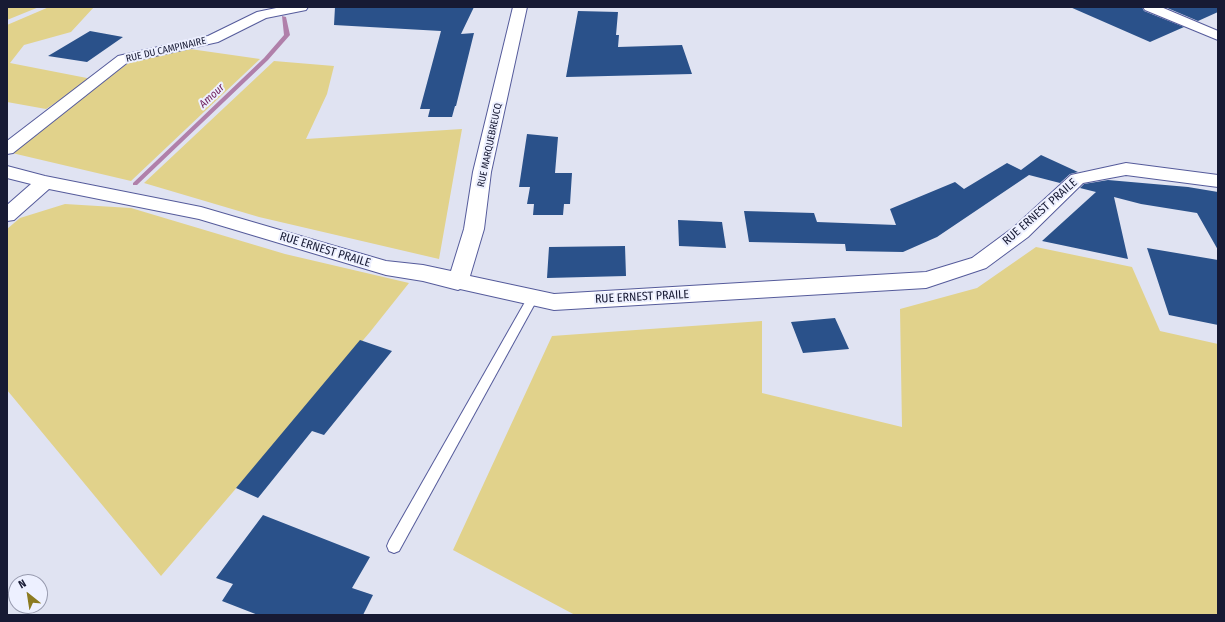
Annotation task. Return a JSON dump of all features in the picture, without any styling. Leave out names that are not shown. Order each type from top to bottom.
[{"type":"street","name":"RUE DU CAMPINAIRE","points":[[7,149],[123,58],[213,39],[262,15],[301,7]]},
{"type":"street","name":"RUE MARQUEBREUCQ","points":[[458,282],[474,229],[482,172],[520,7]]},
{"type":"street","points":[[1150,7],[1218,36]]},
{"type":"street","name":"RUE ERNEST PRAILE","points":[[7,172],[44,182],[201,213],[386,268],[423,273],[458,282],[554,302],[926,280],[978,263],[1021,232],[1077,178],[1126,169],[1218,181]]},
{"type":"street","points":[[7,215],[44,182]]},
{"type":"lane","points":[[394,546],[533,298]]},
{"type":"shaded area","points":[[7,7],[39,7],[7,20]]},
{"type":"shaded area","points":[[49,7],[94,7],[71,32],[24,45],[10,63],[92,79],[46,109],[7,102],[7,25]]},
{"type":"shaded area","points":[[190,49],[260,59],[131,181],[12,153],[65,109],[131,61]]},
{"type":"shaded area","points":[[274,61],[334,66],[327,94],[306,139],[462,129],[439,259],[259,217],[144,183]]},
{"type":"shaded area","points":[[65,204],[131,208],[285,254],[409,283],[370,332],[161,576],[7,390],[7,229],[20,218]]},
{"type":"shaded area","points":[[1036,247],[1132,267],[1160,331],[1218,344],[1218,615],[575,615],[453,550],[552,336],[762,321],[762,393],[902,427],[900,309],[977,288]]},
{"type":"building","points":[[335,7],[474,7],[461,34],[474,33],[452,117],[428,117],[430,109],[420,109],[441,31],[334,25]]},
{"type":"building","points":[[1070,7],[1142,7],[1144,11],[1184,27],[1150,42]]},
{"type":"building","points":[[1165,7],[1218,7],[1218,12],[1198,21]]},
{"type":"building","points":[[578,11],[618,12],[616,35],[619,35],[618,47],[682,45],[692,74],[566,77]]},
{"type":"building","points":[[90,31],[123,37],[87,62],[48,56]]},
{"type":"building","points":[[527,134],[558,137],[555,173],[572,173],[570,204],[564,204],[563,215],[533,215],[534,204],[527,204],[530,187],[519,187]]},
{"type":"building","points":[[1041,155],[1078,172],[1070,174],[1060,183],[1029,175],[937,237],[903,252],[846,251],[845,244],[749,242],[744,211],[814,213],[817,222],[896,225],[890,209],[955,182],[964,189],[1007,163],[1021,170]]},
{"type":"building","points":[[1108,180],[1188,187],[1218,192],[1218,250],[1197,213],[1141,204],[1114,197],[1128,259],[1042,241],[1096,192],[1080,188],[1084,184]]},
{"type":"building","points":[[678,220],[722,222],[726,248],[679,246]]},
{"type":"building","points":[[625,246],[626,276],[547,278],[549,247]]},
{"type":"building","points":[[1147,248],[1218,260],[1218,325],[1169,315]]},
{"type":"building","points":[[835,318],[849,349],[803,353],[791,322]]},
{"type":"building","points":[[360,340],[392,351],[324,435],[312,431],[258,498],[236,488]]},
{"type":"building","points":[[263,515],[370,557],[352,588],[373,595],[363,615],[258,615],[222,601],[233,584],[216,578]]},
{"type":"waterway","name":"Amour","points":[[135,184],[266,59],[287,35],[284,17]]}]
